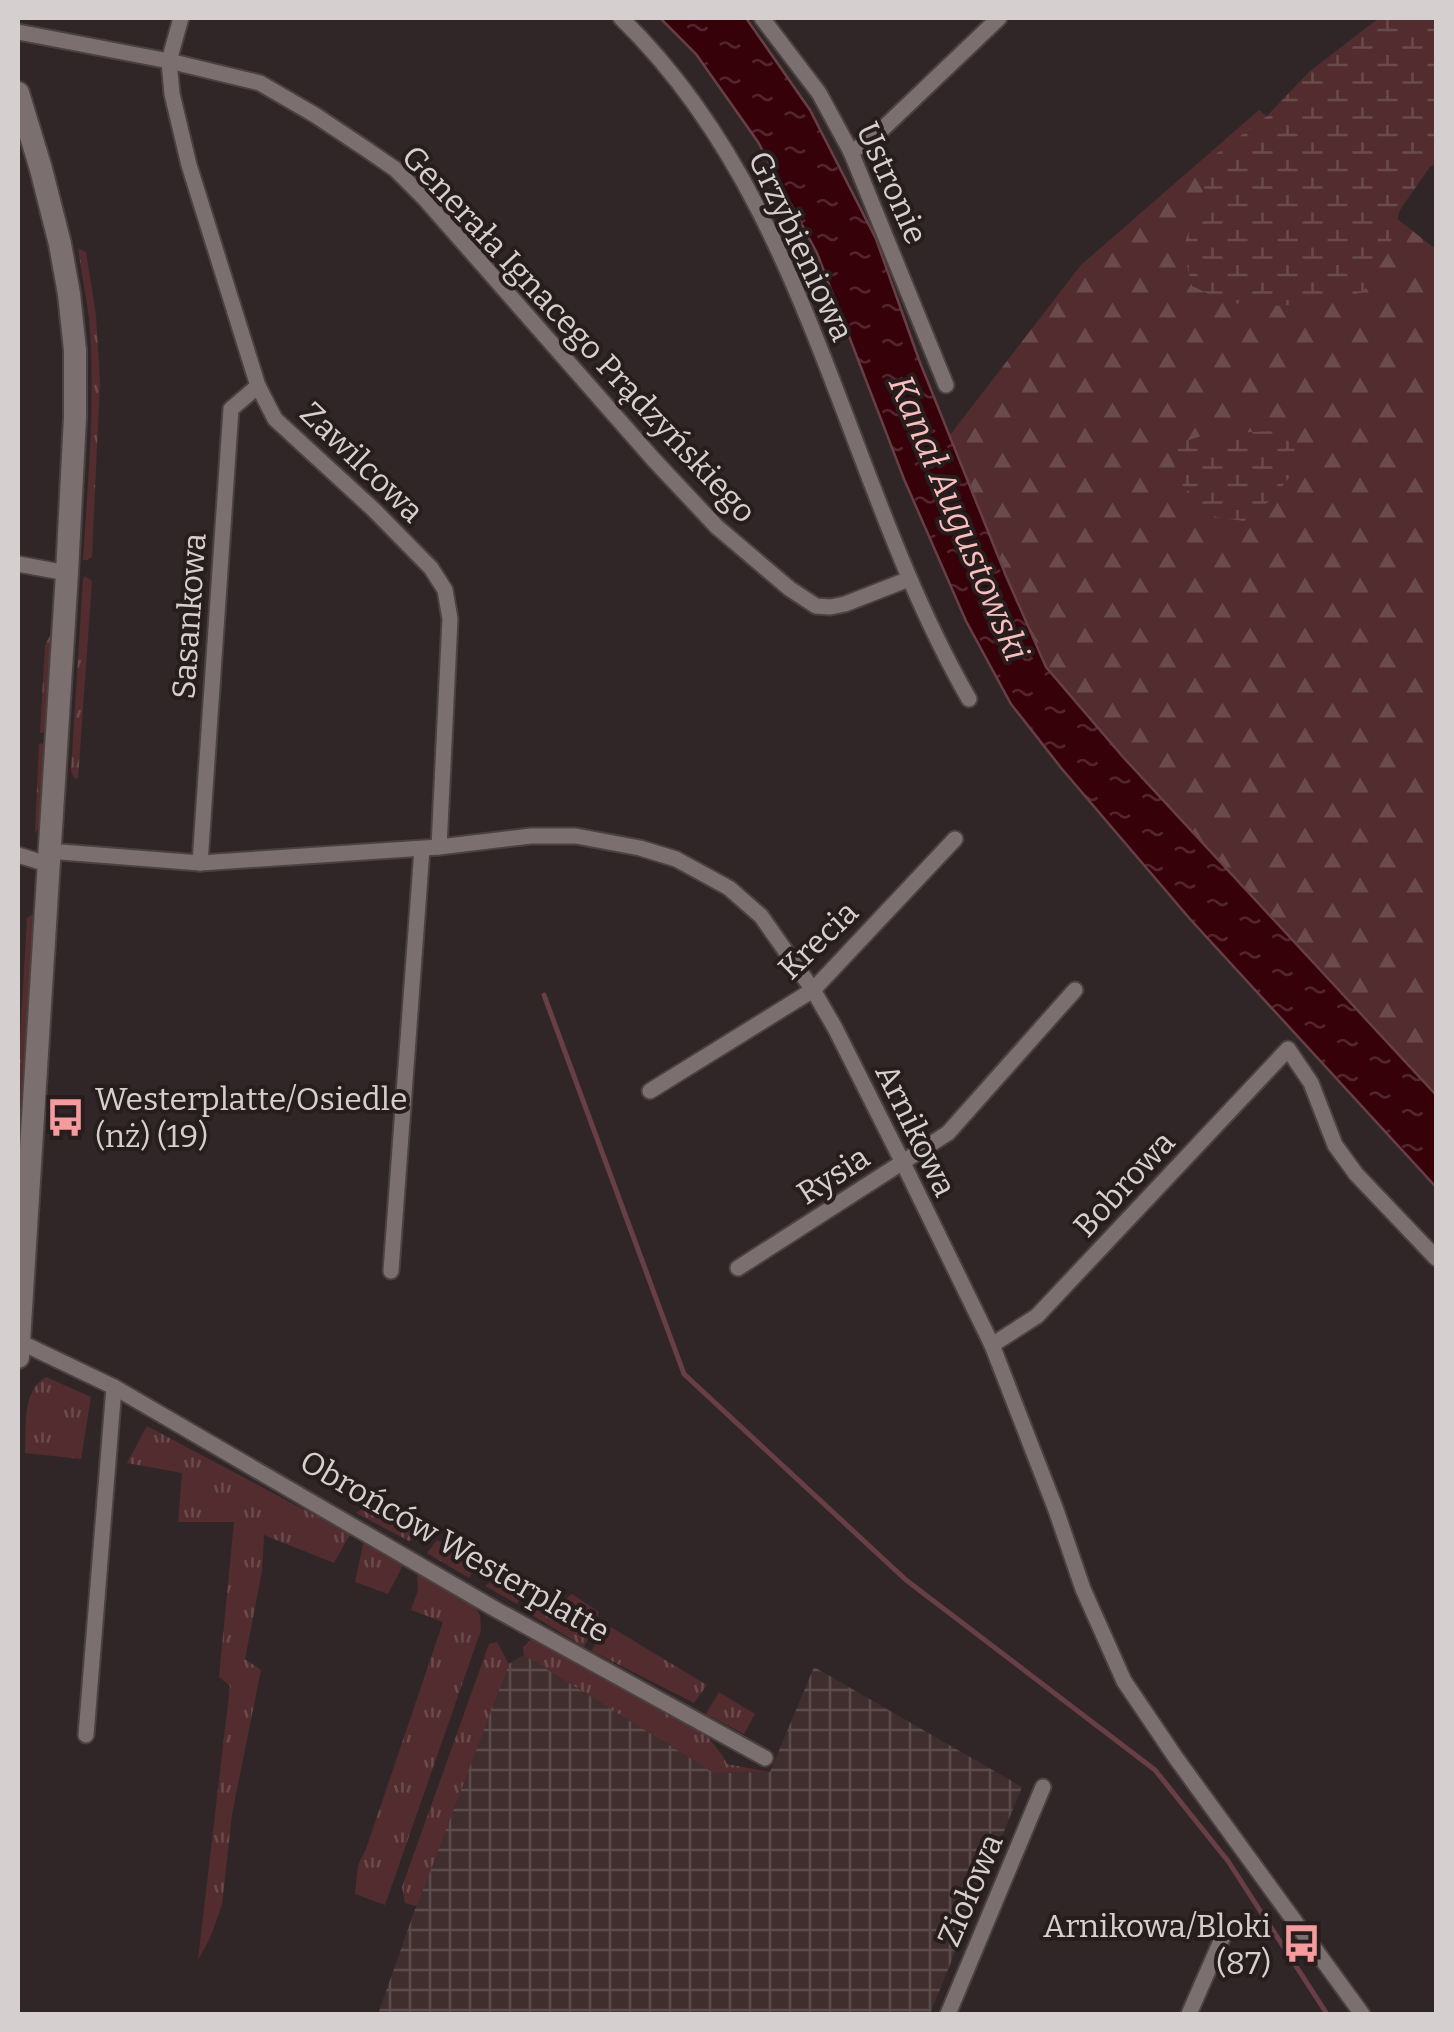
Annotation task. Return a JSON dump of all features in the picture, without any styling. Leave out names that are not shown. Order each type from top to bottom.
[{"type":"main road","points":[[18,93],[60,244],[76,350],[67,574],[18,1357]]},
{"type":"street","points":[[169,61],[180,18]]},
{"type":"street","name":"Grzybieniowa","points":[[621,18],[656,52],[730,157],[770,233],[833,377],[908,579]]},
{"type":"street","name":"Ustronie","points":[[762,18],[819,94],[851,152],[946,385]]},
{"type":"street","points":[[851,152],[873,138],[999,18]]},
{"type":"street","name":"Generała Ignacego Prądzyńskiego","points":[[18,32],[260,83],[315,115],[395,170],[425,199],[717,528],[802,598],[830,608],[908,579]]},
{"type":"street","name":"Zawilcowa","points":[[169,61],[172,94],[189,166],[258,386],[275,418],[432,568],[445,590],[450,619],[439,848]]},
{"type":"street","name":"Sasankowa","points":[[200,863],[230,409],[258,386]]},
{"type":"street","points":[[18,564],[67,574]]},
{"type":"street","points":[[908,579],[968,699]]},
{"type":"street","name":"Arnikowa","points":[[18,854],[200,863],[439,848],[531,836],[576,836],[676,859],[729,888],[760,916],[813,990],[903,1163],[992,1346],[1056,1510],[1082,1589],[1124,1681],[1362,2014]]},
{"type":"street","name":"Krecia","points":[[650,1091],[813,990],[955,840]]},
{"type":"street","points":[[391,1272],[422,848]]},
{"type":"street","name":"Rysia","points":[[738,1268],[948,1133],[1075,990]]},
{"type":"street","name":"Bobrowa","points":[[992,1346],[1037,1316],[1288,1049],[1311,1084],[1336,1145],[1356,1174],[1436,1258]]},
{"type":"street","name":"Obrońców Westerplatte","points":[[18,1341],[114,1388],[495,1609],[765,1758]]},
{"type":"street","points":[[86,1735],[114,1388]]},
{"type":"street","name":"Ziołowa","points":[[948,2014],[1043,1787]]},
{"type":"street","points":[[1188,2014],[1225,1932]]},
{"type":"shaded area","points":[[524,1655],[714,1773],[770,1772],[814,1667],[1022,1787],[930,2014],[378,2014],[500,1669]]},
{"type":"green space","points":[[1379,18],[1436,18],[1436,163],[1400,210],[1387,255],[1363,292],[1314,302],[1261,306],[1224,301],[1192,286],[1183,248],[1216,154],[1267,116],[1310,71]]},
{"type":"green space","points":[[1259,110],[1433,247],[1436,245],[1436,1095],[1123,757],[1046,667],[950,435],[1081,265]]},
{"type":"green space","points":[[78,248],[86,252],[96,315],[100,381],[92,557],[87,560],[83,560],[92,378],[89,318]]},
{"type":"green space","points":[[1270,431],[1295,445],[1292,474],[1273,498],[1244,521],[1216,517],[1183,486],[1172,460],[1182,442],[1205,435]]},
{"type":"green space","points":[[85,576],[92,581],[78,779],[71,771]]},
{"type":"green space","points":[[51,634],[47,731],[40,733],[45,645]]},
{"type":"green space","points":[[39,744],[45,745],[41,822],[35,834]]},
{"type":"green space","points":[[33,914],[19,1164],[18,1077],[27,918]]},
{"type":"green space","points":[[46,1377],[91,1397],[81,1459],[25,1453],[29,1400]]},
{"type":"green space","points":[[147,1426],[350,1534],[334,1563],[264,1535],[262,1571],[245,1659],[261,1670],[232,1814],[222,1905],[198,1960],[230,1686],[219,1677],[234,1522],[178,1522],[182,1473],[127,1463]]},
{"type":"green space","points":[[367,1505],[420,1535],[409,1541],[356,1513]]},
{"type":"green space","points":[[364,1540],[404,1563],[388,1594],[355,1582]]},
{"type":"green space","points":[[437,1540],[478,1561],[469,1578],[427,1553]]},
{"type":"green space","points":[[417,1572],[471,1602],[480,1615],[481,1630],[385,1905],[355,1894],[358,1865],[443,1622],[411,1610],[418,1590]]},
{"type":"green space","points":[[496,1578],[528,1585],[517,1604],[485,1586]]},
{"type":"green space","points":[[572,1594],[599,1612],[584,1647],[527,1612],[536,1596],[556,1606]]},
{"type":"green space","points":[[604,1623],[707,1685],[694,1703],[592,1651]]},
{"type":"green space","points":[[538,1638],[703,1731],[727,1764],[770,1772],[714,1773],[524,1655],[523,1647]]},
{"type":"green space","points":[[497,1642],[509,1664],[417,1906],[405,1903],[402,1887],[489,1644]]},
{"type":"green space","points":[[719,1692],[755,1714],[744,1734],[706,1714]]},
{"type":"water","name":"Kanał Augustowski","points":[[660,18],[746,18],[810,110],[876,239],[919,360],[1046,667],[1123,757],[1436,1095],[1436,1187],[1190,919],[1011,704],[966,621],[904,479],[817,253],[758,142],[696,54]]},
{"type":"waterway","points":[[544,995],[684,1374],[906,1580],[1155,1770],[1228,1861],[1327,2014]]},
{"type":"place","name":"Westerplatte/Osiedle (nż) (19)","points":[[65,1117]]},
{"type":"place","name":"Arnikowa/Bloki (87)","points":[[1301,1944]]}]
